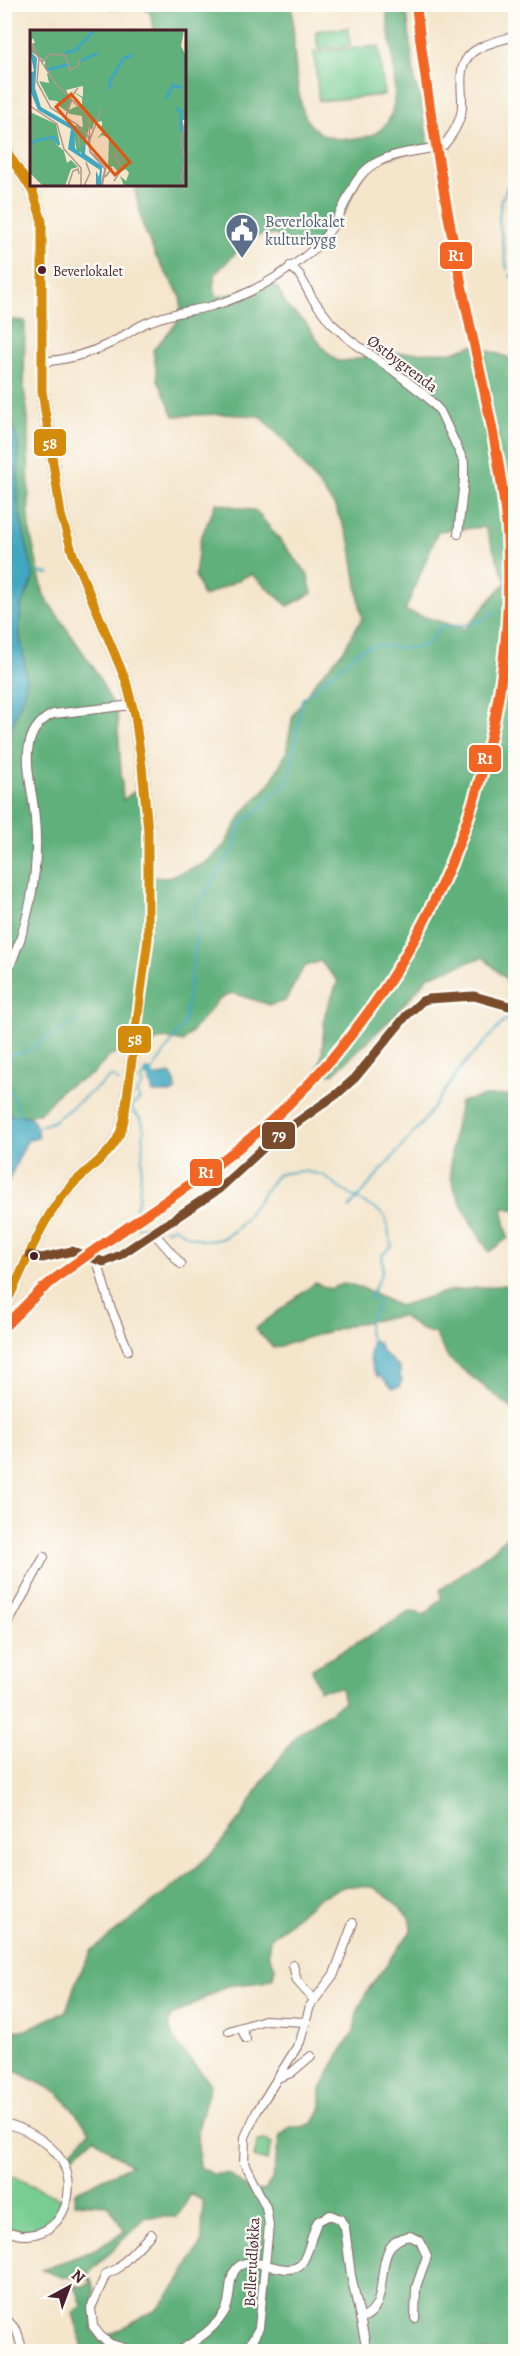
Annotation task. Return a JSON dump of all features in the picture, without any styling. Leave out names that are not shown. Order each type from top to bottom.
[{"type":"main road","points":[[4,147],[33,192],[42,221],[41,362],[45,418],[63,523],[81,575],[120,664],[132,705],[145,793],[149,921],[145,971],[120,1136],[111,1150],[60,1199],[48,1217],[4,1307]]},
{"type":"street","points":[[41,362],[83,354],[156,319],[214,305],[239,296],[256,289],[307,255],[323,239],[340,214],[353,186],[368,167],[387,157],[444,146],[459,123],[462,108],[460,72],[466,59],[478,48],[516,36]]},
{"type":"street","name":"Østbygrenda","points":[[290,266],[299,274],[318,306],[340,332],[426,396],[440,411],[464,462],[458,534]]},
{"type":"street","points":[[4,978],[26,919],[34,876],[36,827],[28,763],[28,751],[33,734],[42,721],[53,714],[132,705]]},
{"type":"street","points":[[30,1255],[42,1258],[72,1251],[104,1262],[114,1258],[219,1189],[272,1140],[343,1089],[368,1064],[406,1016],[422,1001],[474,996],[516,1008]]},
{"type":"street","points":[[153,1232],[181,1264]]},
{"type":"street","points":[[97,1260],[110,1306],[128,1350]]},
{"type":"street","points":[[4,1631],[44,1557]]},
{"type":"street","name":"Bellerudløkka","points":[[238,2344],[246,2351],[260,2328],[266,2265],[268,2216],[263,2200],[244,2163],[243,2150],[248,2128],[300,2043],[314,2000],[334,1974],[353,1923]]},
{"type":"street","points":[[293,1965],[297,1981],[314,2000]]},
{"type":"street","points":[[230,2031],[275,2019],[306,2022]]},
{"type":"street","points":[[241,2027],[246,2039]]},
{"type":"street","name":"Bellerudløkka","points":[[278,2078],[291,2073],[310,2056]]},
{"type":"street","points":[[4,2122],[35,2137],[59,2155],[64,2164],[69,2185],[64,2212],[44,2232],[27,2235],[4,2231]]},
{"type":"street","points":[[178,2352],[210,2329],[222,2316],[229,2301],[232,2275],[238,2267],[248,2263],[290,2269],[299,2266],[304,2260],[318,2221],[327,2216],[337,2217],[345,2228],[351,2275],[364,2341]]},
{"type":"street","points":[[138,2352],[111,2344],[102,2338],[93,2326],[92,2302],[106,2274],[117,2269],[151,2234]]},
{"type":"street","points":[[360,2319],[370,2314],[378,2303],[388,2252],[403,2238],[411,2236],[420,2241],[427,2256],[416,2288],[415,2318]]},
{"type":"street","points":[[4,2316],[17,2331],[23,2352]]},
{"type":"green space","points":[[109,5],[141,5],[112,9]]},
{"type":"green space","points":[[141,5],[292,5],[297,80],[306,118],[322,134],[332,138],[362,138],[385,126],[391,116],[395,90],[386,5],[406,5],[415,84],[421,100],[429,147],[379,160],[360,177],[345,211],[314,245],[287,247],[277,235],[260,235],[245,243],[216,273],[213,287],[217,297],[263,282],[277,287],[288,308],[305,322],[323,348],[337,361],[349,361],[378,353],[453,352],[473,345],[515,360],[515,988],[483,957],[429,976],[393,1017],[333,1074],[318,1071],[322,1054],[325,1014],[338,981],[320,961],[304,967],[285,1001],[270,1005],[232,993],[218,1000],[183,1042],[165,1038],[110,1056],[93,1074],[62,1089],[41,1112],[28,1116],[8,1114],[5,1117],[5,745],[26,687],[26,672],[19,631],[21,606],[28,592],[23,534],[18,507],[18,443],[5,399],[5,326],[12,320],[25,321],[24,388],[28,417],[29,528],[44,596],[95,670],[117,713],[123,800],[142,786],[152,877],[166,878],[204,864],[224,846],[242,814],[270,784],[286,753],[293,715],[316,681],[343,651],[362,618],[350,541],[334,505],[285,441],[260,416],[221,414],[174,416],[158,380],[153,350],[180,319],[181,297],[156,257],[143,226],[134,186],[186,186],[186,30],[155,30],[150,13]],"holes":[[[485,527],[506,582],[465,629],[405,611],[438,531]]]},
{"type":"green space","points":[[348,28],[350,46],[318,49],[316,31]]},
{"type":"green space","points":[[379,46],[384,95],[319,101],[314,52]]},
{"type":"green space","points":[[216,503],[256,511],[307,573],[312,593],[288,606],[251,574],[203,597],[195,575],[200,540]]},
{"type":"green space","points":[[515,1095],[515,1210],[502,1207],[508,1238],[489,1252],[464,1209],[452,1181],[451,1153],[454,1131],[460,1102],[484,1096]]},
{"type":"green space","points":[[315,1283],[330,1289],[345,1283],[362,1288],[399,1306],[449,1291],[515,1284],[515,1411],[448,1358],[435,1334],[420,1329],[401,1316],[353,1324],[274,1348],[255,1329]]},
{"type":"green space","points":[[515,1528],[515,2351],[84,2351],[73,2313],[82,2306],[76,2288],[64,2291],[65,2285],[83,2286],[91,2283],[88,2278],[62,2277],[42,2270],[97,2249],[125,2231],[108,2205],[74,2203],[75,2192],[131,2165],[102,2145],[95,2137],[67,2162],[64,2158],[90,2131],[59,2093],[7,2067],[5,2072],[5,2031],[26,2030],[66,2011],[77,1979],[92,1950],[187,1876],[216,1849],[241,1817],[262,1782],[297,1735],[344,1702],[341,1688],[319,1690],[312,1669],[411,1611],[425,1615],[441,1599],[440,1590],[492,1551]],"holes":[[[346,1886],[373,1887],[394,1902],[410,1918],[411,1931],[367,1991],[357,2013],[354,2031],[321,2090],[321,2110],[313,2123],[302,2127],[291,2127],[280,2136],[272,2179],[265,2190],[251,2191],[228,2174],[212,2174],[200,2167],[197,2133],[210,2085],[172,2036],[170,2017],[227,1986],[263,1982],[273,1978],[275,1967],[268,1953],[270,1939],[320,1897]],[[191,2194],[203,2201],[202,2241],[183,2276],[160,2307],[101,2340],[93,2331],[94,2290],[89,2273],[146,2217],[177,2217]]]},
{"type":"green space","points":[[265,2140],[272,2144],[267,2161],[254,2157],[258,2141]]},
{"type":"green space","points":[[14,2177],[63,2200],[48,2225],[25,2231],[5,2228],[4,2179]]},
{"type":"water","points":[[5,399],[18,443],[18,507],[34,577],[21,606],[19,631],[26,672],[26,687],[5,745]]},
{"type":"water","points":[[170,1074],[175,1081],[176,1090],[173,1093],[153,1093],[149,1080]]},
{"type":"water","points":[[8,1114],[28,1116],[33,1119],[39,1136],[27,1141],[5,1188],[4,1117]]},
{"type":"water","points":[[372,1340],[378,1342],[382,1352],[400,1368],[402,1380],[399,1387],[393,1388],[375,1372],[370,1359]]},
{"type":"waterway","points":[[507,269],[499,221],[501,201],[516,168]]},
{"type":"waterway","points":[[510,275],[516,282]]},
{"type":"waterway","points":[[37,572],[49,574]]},
{"type":"waterway","points":[[159,1227],[137,1227],[133,1217],[139,1197],[144,1129],[141,1119],[132,1110],[132,1106],[140,1099],[136,1094],[143,1084],[140,1079],[152,1071],[184,1024],[198,927],[194,911],[234,848],[241,823],[260,809],[290,778],[302,699],[361,649],[377,645],[413,649],[429,642],[442,626],[476,622],[495,612]]},
{"type":"waterway","points":[[349,1208],[423,1122],[463,1065],[516,1009]]},
{"type":"waterway","points":[[4,1056],[24,1053],[80,1019]]},
{"type":"waterway","points":[[4,1052],[6,1038]]},
{"type":"waterway","points":[[148,1073],[152,1078]]},
{"type":"waterway","points":[[33,1129],[54,1121],[112,1076],[119,1082]]},
{"type":"waterway","points":[[4,1080],[14,1097],[20,1118]]},
{"type":"waterway","points":[[164,1229],[174,1227],[194,1238],[210,1241],[224,1238],[246,1218],[278,1174],[302,1171],[323,1175],[339,1188],[383,1214],[387,1222],[392,1246],[382,1255],[382,1274],[371,1298],[379,1305],[368,1326],[372,1340]]},
{"type":"transit line","name":"R1","points":[[4,1327],[41,1290],[61,1274],[207,1172],[263,1128],[289,1104],[343,1045],[389,982],[428,913],[460,840],[484,765],[500,687],[508,609],[507,529],[494,440],[443,185],[425,77],[416,4]]},
{"type":"transit line","name":"58","points":[[4,147],[33,192],[42,221],[42,391],[61,515],[73,554],[126,681],[135,716],[148,831],[148,939],[121,1131],[111,1148],[74,1183],[52,1211],[4,1307]]},
{"type":"transit line","name":"79","points":[[30,1255],[42,1258],[72,1251],[104,1262],[120,1255],[219,1189],[272,1140],[337,1094],[355,1078],[406,1016],[422,1001],[474,996],[516,1008]]},
{"type":"place","name":"Beverlokalet kulturbygg","points":[[242,259]]},
{"type":"place","name":"Beverlokalet","points":[[42,270]]}]
